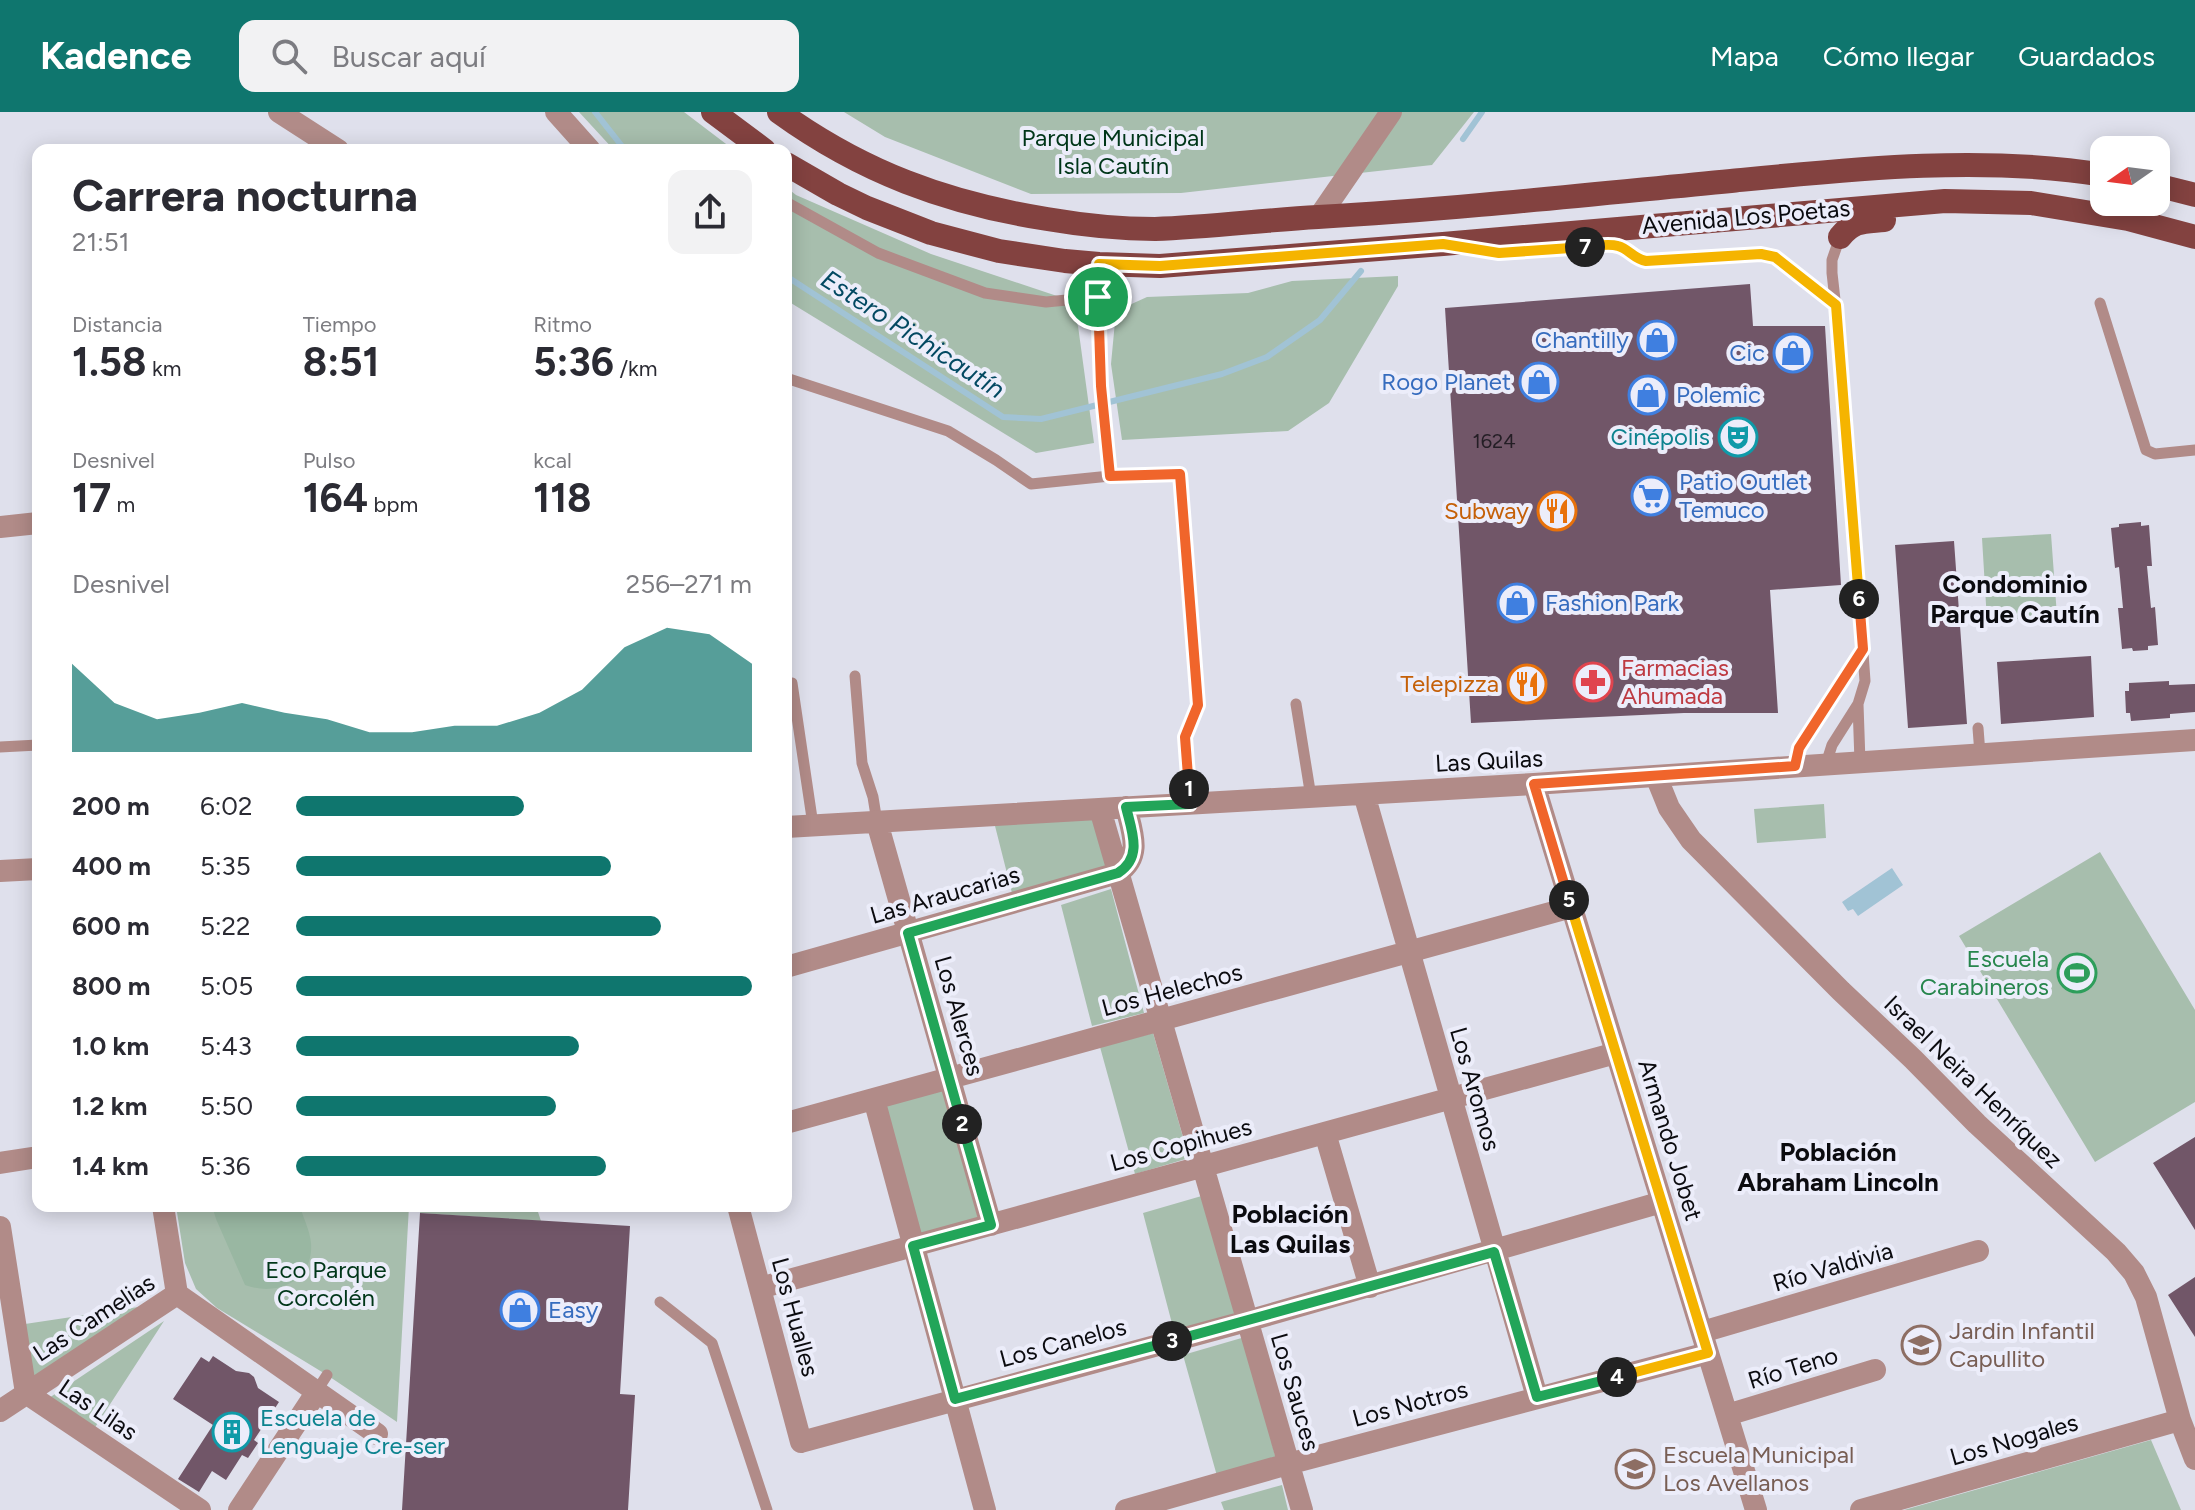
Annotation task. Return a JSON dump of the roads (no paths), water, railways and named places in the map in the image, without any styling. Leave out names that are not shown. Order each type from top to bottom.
[{"type":"main road","points":[[713,112],[752,144]]},
{"type":"main road","name":"Avenida Los Poetas","points":[[779,112],[825,143],[871,168],[939,195],[1006,213],[1079,225],[1154,229],[1438,209],[1803,174],[2001,166],[2090,173]]},
{"type":"main road","name":"Avenida Los Poetas","points":[[792,167],[857,203],[931,233],[999,251],[1099,264],[1160,266],[1945,201],[2031,203],[2128,219],[2195,237]]},
{"type":"main road","points":[[2170,189],[2195,195]]},
{"type":"main road","points":[[1840,237],[1857,222],[1958,215],[2016,217],[2058,207]]},
{"type":"main road","points":[[1443,244],[1499,253],[1620,246]]},
{"type":"street","points":[[279,112],[329,144]]},
{"type":"street","points":[[556,112],[585,144]]},
{"type":"street","points":[[1319,217],[1391,112]]},
{"type":"street","points":[[0,527],[32,524]]},
{"type":"street","name":"Las Quilas","points":[[792,827],[1534,784],[2195,740]]},
{"type":"street","name":"Israel Neira Henríquez","points":[[1656,776],[1669,808],[1691,840],[1977,1124],[2116,1252],[2134,1273],[2149,1306],[2180,1420],[2195,1459]]},
{"type":"street","name":"Armando Jobet","points":[[1534,784],[1756,1510]]},
{"type":"street","name":"Los Aromos","points":[[1364,794],[1537,1397]]},
{"type":"street","points":[[1118,873],[1130,863],[1135,849],[1126,807]]},
{"type":"street","name":"Los Sauces","points":[[1100,809],[1302,1510]]},
{"type":"street","name":"Los Alerces","points":[[877,822],[991,1225]]},
{"type":"street","points":[[0,871],[32,869]]},
{"type":"street","name":"Las Araucarias","points":[[792,965],[1118,873]]},
{"type":"street","name":"Los Helechos","points":[[792,1121],[1572,907]]},
{"type":"street","name":"Los Copihues","points":[[760,1288],[1616,1053]]},
{"type":"street","points":[[874,1099],[985,1510]]},
{"type":"street","points":[[1325,1133],[1370,1287]]},
{"type":"street","points":[[0,1163],[32,1158]]},
{"type":"street","name":"Los Canelos","points":[[801,1442],[1370,1287],[1662,1202]]},
{"type":"street","points":[[164,1212],[177,1294],[321,1384],[377,1434]]},
{"type":"street","name":"Los Hualles","points":[[740,1212],[801,1442]]},
{"type":"street","name":"Las Lilas","points":[[0,1227],[26,1393],[200,1510]]},
{"type":"street","name":"Río Valdivia","points":[[1705,1343],[1978,1251]]},
{"type":"street","name":"Las Camelias","points":[[0,1411],[177,1294]]},
{"type":"street","name":"Los Notros","points":[[1126,1510],[1537,1397],[1705,1343]]},
{"type":"street","name":"Río Teno","points":[[1727,1415],[1875,1370]]},
{"type":"street","points":[[239,1510],[321,1384]]},
{"type":"street","name":"Los Nogales","points":[[1861,1510],[2180,1420]]},
{"type":"lane","points":[[792,205],[878,253],[985,293],[1046,302],[1098,297]]},
{"type":"lane","points":[[1826,764],[1832,745],[1858,704],[1865,681],[1833,284],[1832,260],[1840,237]]},
{"type":"lane","points":[[1620,246],[1637,259],[1646,261],[1761,254],[1775,257],[1836,305]]},
{"type":"lane","points":[[1099,264],[1101,386],[1110,476]]},
{"type":"lane","points":[[2100,303],[2146,450],[2155,454],[2195,450]]},
{"type":"lane","points":[[792,380],[948,431],[1031,484],[1110,476],[1180,474],[1198,705],[1185,737],[1190,804]]},
{"type":"lane","points":[[1795,766],[1799,748],[1863,649]]},
{"type":"lane","points":[[855,676],[862,763],[877,822]]},
{"type":"lane","points":[[792,683],[813,825]]},
{"type":"lane","points":[[1296,704],[1311,797]]},
{"type":"lane","points":[[1858,704],[1860,762]]},
{"type":"lane","points":[[1978,728],[1980,754]]},
{"type":"lane","points":[[0,747],[32,745]]},
{"type":"lane","points":[[660,1302],[712,1343],[767,1510]]},
{"type":"water","points":[[1892,868],[1903,885],[1858,916],[1853,909],[1848,911],[1842,902]]},
{"type":"waterway","name":"Estero Pichicautín","points":[[595,112],[620,144]]},
{"type":"waterway","name":"Estero Pichicautín","points":[[1463,139],[1482,112]]},
{"type":"waterway","name":"Estero Pichicautín","points":[[792,280],[1003,417],[1041,419],[1222,374],[1267,357],[1320,320],[1361,271]]},
{"type":"place","name":"Chantilly","points":[[1657,340]]},
{"type":"place","name":"Cic","points":[[1793,353]]},
{"type":"place","name":"Rogo Planet","points":[[1539,382]]},
{"type":"place","name":"Polemic","points":[[1648,395]]},
{"type":"place","name":"Cinépolis","points":[[1738,437]]},
{"type":"place","name":"Patio Outlet Temuco","points":[[1651,496]]},
{"type":"place","name":"Subway","points":[[1557,511]]},
{"type":"place","name":"Fashion Park","points":[[1517,603]]},
{"type":"place","name":"Farmacias Ahumada","points":[[1593,682]]},
{"type":"place","name":"Telepizza","points":[[1527,684]]},
{"type":"place","name":"Escuela Carabineros","points":[[2077,973]]},
{"type":"place","name":"Easy","points":[[520,1310]]},
{"type":"place","name":"Jardin Infantil Capullito","points":[[1921,1345]]},
{"type":"place","name":"Escuela de Lenguaje Cre-ser","points":[[232,1432]]},
{"type":"place","name":"Escuela Municipal Los Avellanos","points":[[1635,1469]]},
{"type":"district","name":"Condominio Parque Cautín","points":[[2015,599]]},
{"type":"district","name":"Población Abraham Lincoln","points":[[1838,1167]]},
{"type":"district","name":"Población Las Quilas","points":[[1290,1229]]},
{"type":"park label","name":"Parque Municipal Isla Cautín","points":[[1113,152]]},
{"type":"park label","name":"Eco Parque Corcolén","points":[[326,1284]]}]
